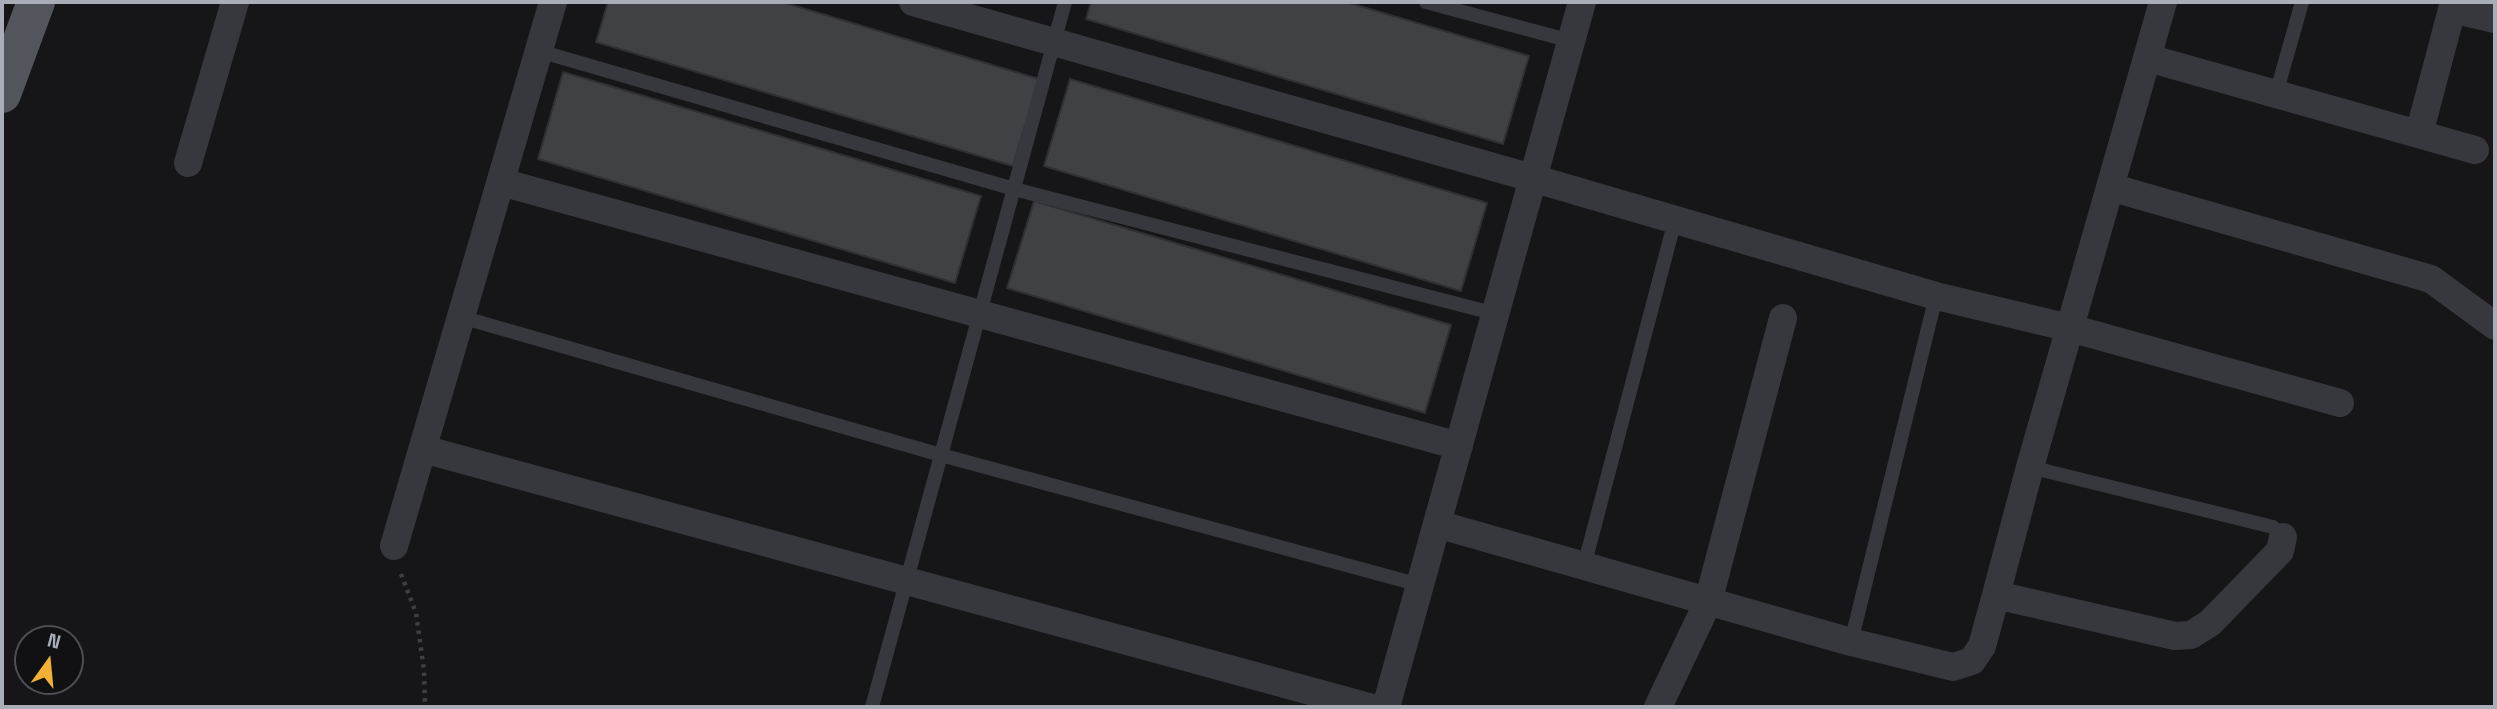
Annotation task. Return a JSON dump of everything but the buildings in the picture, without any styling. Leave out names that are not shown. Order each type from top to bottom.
[{"type":"main road","points":[[2,94],[36,2]]},
{"type":"street","points":[[188,163],[235,2]]},
{"type":"street","points":[[394,546],[554,2]]},
{"type":"street","points":[[913,2],[1936,296],[2070,328],[2340,403]]},
{"type":"street","points":[[1386,707],[1583,2]]},
{"type":"street","points":[[1437,524],[1851,642],[1953,667],[1972,661],[1982,646],[2030,467],[2163,2]]},
{"type":"street","points":[[2419,134],[2453,5],[2495,19]]},
{"type":"street","points":[[2148,58],[2474,150]]},
{"type":"street","points":[[501,182],[1459,446]]},
{"type":"street","points":[[2110,187],[2431,279],[2495,326]]},
{"type":"street","points":[[1658,707],[1708,601],[1783,318]]},
{"type":"street","points":[[423,449],[1369,707]]},
{"type":"street","points":[[1996,595],[2175,636],[2191,635],[2210,623],[2280,551],[2283,537]]},
{"type":"lane","points":[[872,707],[1065,2]]},
{"type":"lane","points":[[1426,2],[1572,41]]},
{"type":"lane","points":[[2276,94],[2302,2]]},
{"type":"lane","points":[[539,51],[1014,189],[1496,314]]},
{"type":"lane","points":[[1584,566],[1675,220]]},
{"type":"lane","points":[[1851,642],[1936,296]]},
{"type":"lane","points":[[461,317],[941,455],[1420,585]]},
{"type":"lane","points":[[2030,467],[2273,527],[2283,537]]},
{"type":"path","points":[[394,546],[402,580],[416,612],[424,670],[425,707]]}]
